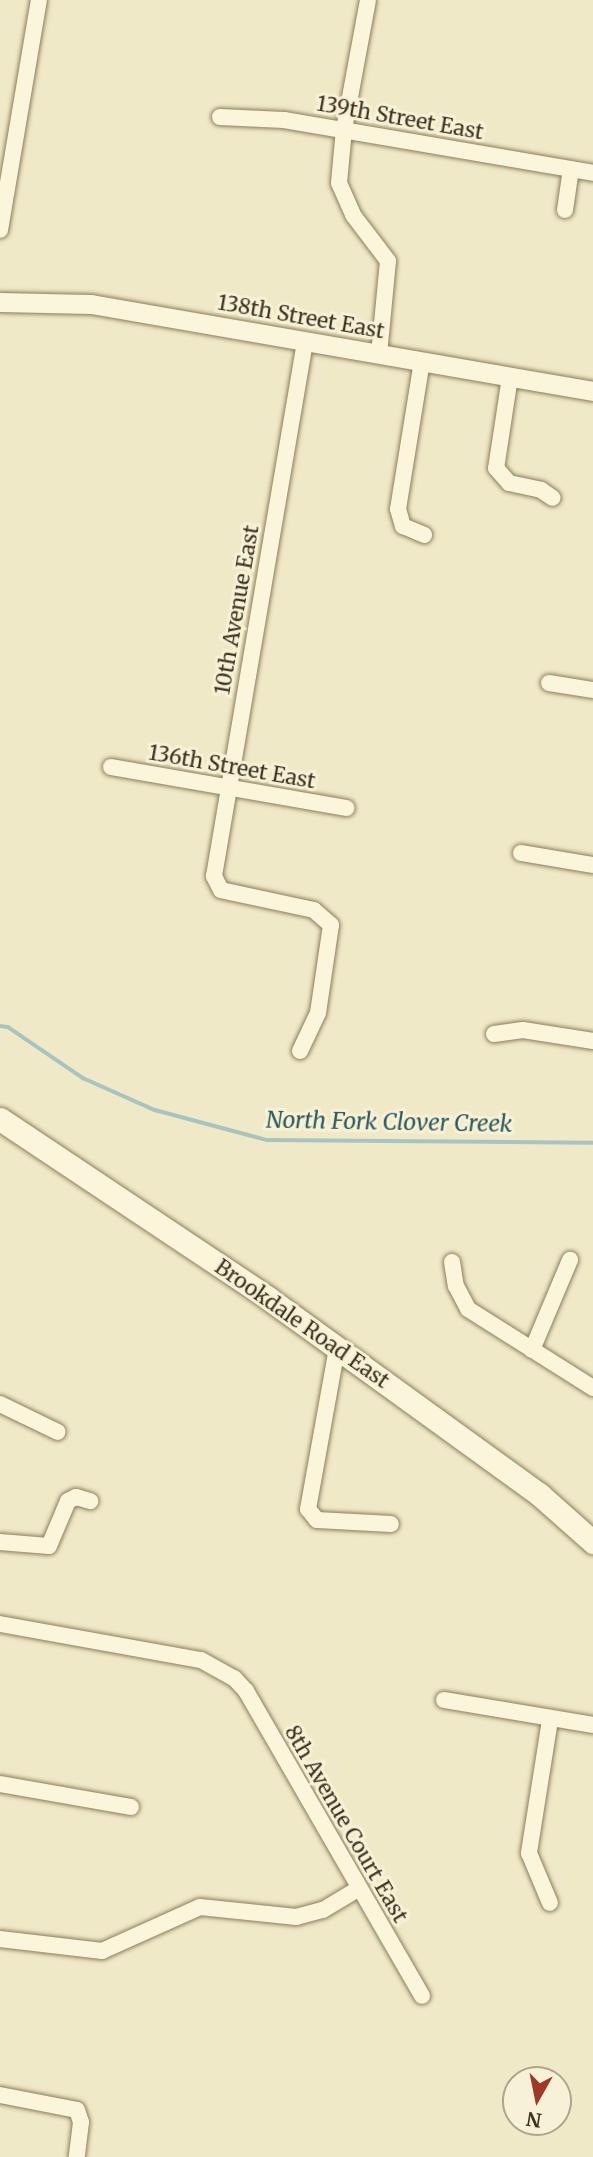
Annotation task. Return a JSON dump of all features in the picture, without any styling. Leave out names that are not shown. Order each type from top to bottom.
[{"type":"main road","name":"Brookdale Road East","points":[[0,1119],[337,1348],[540,1495],[593,1542]]},
{"type":"street","points":[[0,230],[6,165],[39,0]]},
{"type":"street","points":[[368,0],[339,166],[342,196],[388,261],[379,354]]},
{"type":"street","name":"139th Street East","points":[[220,117],[344,129],[593,173]]},
{"type":"street","points":[[565,210],[571,169]]},
{"type":"street","name":"138th Street East","points":[[0,302],[91,304],[593,391]]},
{"type":"street","name":"10th Avenue East","points":[[300,1051],[314,1029],[329,952],[331,925],[322,914],[215,885],[227,788],[305,342]]},
{"type":"street","points":[[422,361],[398,509],[403,526],[424,535]]},
{"type":"street","points":[[510,377],[496,468],[509,483],[541,490],[553,498]]},
{"type":"street","points":[[549,683],[593,690]]},
{"type":"street","name":"136th Street East","points":[[111,767],[346,808]]},
{"type":"street","points":[[521,853],[593,865]]},
{"type":"street","points":[[494,1034],[523,1030],[593,1041]]},
{"type":"street","points":[[532,1350],[570,1260]]},
{"type":"street","points":[[452,1262],[456,1286],[468,1309],[593,1388]]},
{"type":"street","points":[[337,1348],[308,1509],[317,1520],[391,1524]]},
{"type":"street","points":[[0,1404],[58,1432]]},
{"type":"street","points":[[0,1542],[49,1546],[68,1501],[76,1497],[90,1501]]},
{"type":"street","name":"8th Avenue Court East","points":[[0,1624],[201,1660],[230,1675],[246,1691],[422,1996]]},
{"type":"street","points":[[444,1700],[550,1720],[593,1725]]},
{"type":"street","points":[[550,1720],[530,1853],[550,1903]]},
{"type":"street","points":[[0,1784],[131,1807]]},
{"type":"street","points":[[0,1939],[102,1951],[200,1907],[296,1917],[323,1910],[358,1889]]},
{"type":"street","points":[[0,2095],[77,2110],[77,2157]]},
{"type":"waterway","name":"North Fork Clover Creek","points":[[0,1026],[8,1027],[83,1078],[155,1110],[267,1140],[593,1143]]}]
